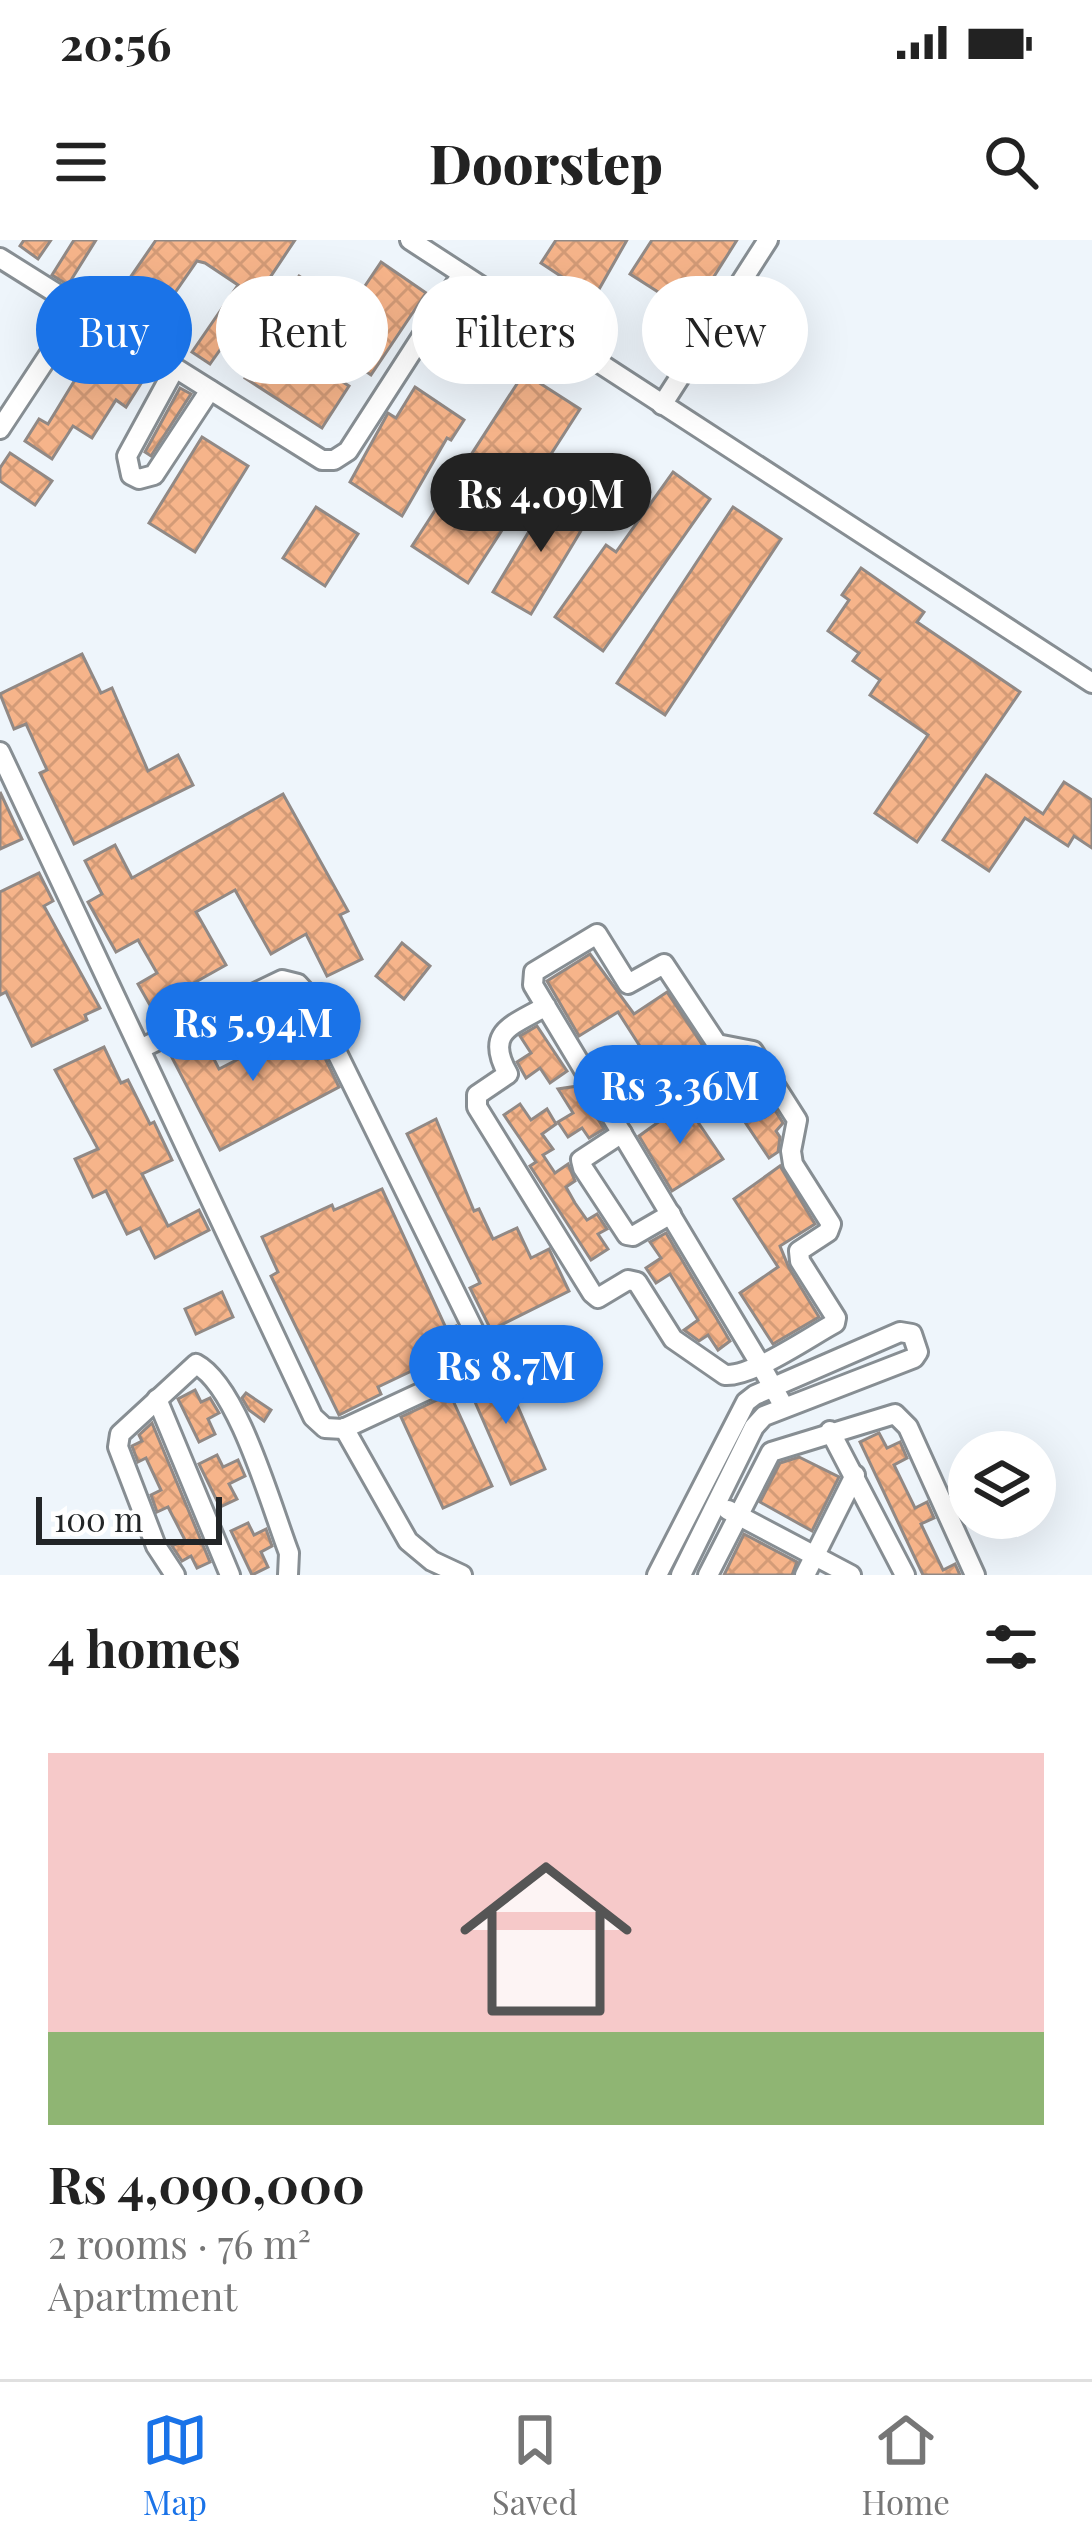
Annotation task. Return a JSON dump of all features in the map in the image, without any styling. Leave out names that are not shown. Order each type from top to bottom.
[{"type":"street","points":[[410,240],[1092,683]]},
{"type":"street","points":[[662,405],[768,240]]},
{"type":"street","points":[[0,258],[36,281]]},
{"type":"street","points":[[192,379],[322,460],[334,460],[348,451],[462,274]]},
{"type":"street","points":[[0,429],[36,375]]},
{"type":"street","points":[[166,384],[127,456],[131,475],[139,479],[154,476],[210,390]]},
{"type":"street","points":[[0,752],[313,1417],[325,1427],[344,1428],[468,1371],[479,1361],[480,1343],[309,996],[298,985],[282,980],[140,1049]]},
{"type":"street","points":[[546,1006],[505,1030],[497,1055],[508,1074],[477,1095],[477,1107],[592,1293],[598,1298],[628,1280],[637,1282],[681,1347],[725,1375],[736,1376],[760,1364],[835,1323],[800,1261],[799,1251],[828,1232],[831,1224],[793,1164],[790,1151],[796,1120],[754,1051],[717,1044],[664,964],[628,984],[597,934],[534,973],[533,985],[546,1006],[671,1214],[760,1364],[774,1387],[784,1407]]},
{"type":"street","points":[[622,1133],[586,1154],[581,1160],[583,1168],[627,1235],[671,1214]]},
{"type":"street","points":[[657,1575],[741,1410],[754,1395],[906,1331],[917,1342],[914,1358],[764,1416],[754,1427],[681,1575]]},
{"type":"street","points":[[868,1347],[879,1372]]},
{"type":"street","points":[[175,1575],[156,1546],[118,1454],[120,1434],[191,1365],[201,1366],[220,1383],[231,1401],[289,1553],[288,1575]]},
{"type":"street","points":[[157,1399],[230,1575]]},
{"type":"street","points":[[708,1575],[771,1452],[885,1415],[902,1418],[975,1575]]},
{"type":"street","points":[[344,1428],[408,1541],[433,1561],[462,1575]]},
{"type":"street","points":[[830,1431],[905,1575]]},
{"type":"street","points":[[805,1575],[855,1475]]},
{"type":"street","points":[[716,1504],[850,1575]]},
{"type":"building","points":[[24,240],[51,240],[38,259],[20,246]]},
{"type":"building","points":[[74,240],[96,240],[74,276],[52,275]]},
{"type":"building","points":[[156,240],[295,240],[271,276],[224,276],[197,261],[187,276],[131,276]]},
{"type":"building","points":[[556,240],[627,240],[607,276],[561,276],[541,263]]},
{"type":"building","points":[[652,240],[737,240],[714,276],[642,276],[642,282],[630,274]]},
{"type":"building","points":[[381,262],[412,283],[412,314],[388,350],[388,276],[372,276]]},
{"type":"building","points":[[216,317],[216,356],[210,364],[192,352]]},
{"type":"building","points":[[72,384],[141,384],[126,407],[116,400],[92,438],[73,426],[52,459],[25,441],[39,419],[48,424]]},
{"type":"building","points":[[254,384],[349,386],[322,428]]},
{"type":"building","points":[[517,384],[541,384],[580,409],[468,583],[412,546]]},
{"type":"building","points":[[415,387],[464,420],[451,440],[447,438],[402,516],[350,482],[388,413],[396,418]]},
{"type":"building","points":[[180,388],[191,394],[151,456],[145,452]]},
{"type":"building","points":[[202,437],[248,466],[195,552],[149,523]]},
{"type":"building","points":[[10,453],[52,481],[35,505],[0,481],[0,468]]},
{"type":"building","points":[[673,472],[710,499],[603,651],[555,617],[606,545],[616,552]]},
{"type":"building","points":[[550,496],[588,519],[531,614],[493,592]]},
{"type":"building","points":[[316,507],[358,534],[325,586],[283,558]]},
{"type":"building","points":[[733,507],[781,539],[665,715],[617,683]]},
{"type":"building","points":[[861,568],[924,612],[917,622],[1020,692],[917,842],[875,813],[928,735],[870,695],[880,680],[853,661],[859,653],[828,631],[849,600],[842,595]]},
{"type":"building","points":[[82,654],[101,693],[112,688],[148,771],[178,755],[193,785],[74,844],[40,773],[47,770],[26,724],[14,729],[0,694]]},
{"type":"building","points":[[986,775],[1043,814],[1064,782],[1092,800],[1092,848],[1074,836],[1068,846],[1025,818],[989,871],[943,840]]},
{"type":"building","points":[[0,792],[22,839],[0,849]]},
{"type":"building","points":[[283,794],[348,911],[340,915],[362,959],[327,976],[306,934],[271,954],[235,890],[196,912],[226,965],[151,1007],[138,984],[157,973],[138,940],[116,952],[88,902],[102,894],[85,861],[115,845],[132,878]]},
{"type":"building","points":[[39,873],[53,901],[44,906],[100,1008],[85,1015],[87,1020],[32,1046],[6,992],[0,995],[0,892]]},
{"type":"building","points":[[402,943],[430,966],[404,999],[376,976]]},
{"type":"building","points":[[590,954],[634,1014],[667,992],[709,1055],[727,1060],[734,1069],[745,1063],[754,1077],[745,1083],[753,1100],[765,1117],[775,1110],[783,1123],[776,1131],[778,1152],[769,1158],[698,1052],[659,1076],[618,1012],[579,1036],[547,981]]},
{"type":"building","points":[[302,1026],[339,1087],[220,1150],[168,1050],[201,1034],[219,1069]]},
{"type":"building","points":[[537,1026],[567,1071],[550,1083],[540,1068],[526,1078],[517,1062],[531,1053],[520,1036]]},
{"type":"building","points":[[104,1047],[121,1083],[128,1080],[150,1124],[154,1122],[172,1160],[142,1174],[168,1226],[199,1210],[209,1230],[155,1258],[140,1228],[127,1234],[106,1191],[93,1197],[75,1159],[98,1149],[55,1070]]},
{"type":"building","points":[[578,1086],[604,1129],[589,1138],[582,1128],[568,1137],[558,1122],[573,1113],[558,1089]]},
{"type":"building","points":[[685,1103],[723,1159],[672,1191],[639,1136]]},
{"type":"building","points":[[520,1104],[531,1120],[547,1109],[556,1124],[542,1134],[553,1149],[543,1155],[555,1173],[568,1164],[575,1181],[566,1187],[575,1203],[587,1220],[597,1214],[607,1229],[598,1234],[608,1249],[591,1260],[530,1166],[536,1162],[504,1115]]},
{"type":"building","points":[[436,1119],[474,1211],[479,1209],[493,1239],[517,1228],[531,1258],[549,1249],[569,1291],[491,1330],[470,1288],[480,1283],[407,1134]]},
{"type":"building","points":[[780,1166],[815,1224],[780,1246],[819,1317],[773,1344],[740,1293],[778,1267],[734,1199]]},
{"type":"building","points":[[382,1189],[445,1326],[456,1326],[464,1343],[445,1357],[447,1363],[424,1374],[420,1367],[378,1387],[381,1394],[339,1415],[271,1276],[278,1272],[262,1237],[332,1205],[334,1210]]},
{"type":"building","points":[[666,1233],[730,1341],[718,1350],[708,1335],[699,1341],[684,1330],[698,1320],[670,1274],[656,1283],[646,1268],[661,1258],[650,1242]]},
{"type":"building","points":[[222,1292],[233,1317],[196,1334],[185,1309]]},
{"type":"building","points":[[502,1370],[545,1469],[511,1484],[468,1386]]},
{"type":"building","points":[[195,1390],[201,1402],[210,1398],[219,1413],[208,1419],[215,1434],[199,1442],[178,1399]]},
{"type":"building","points":[[246,1393],[271,1410],[264,1421],[249,1410],[242,1398]]},
{"type":"building","points":[[450,1394],[492,1486],[443,1508],[401,1417]]},
{"type":"building","points":[[152,1423],[210,1562],[197,1568],[191,1556],[182,1561],[172,1546],[185,1540],[168,1507],[157,1512],[151,1495],[161,1490],[146,1458],[138,1462],[132,1446],[142,1441],[139,1435]]},
{"type":"building","points":[[879,1433],[887,1448],[900,1442],[907,1458],[894,1465],[915,1508],[927,1502],[934,1518],[921,1524],[943,1570],[955,1564],[960,1575],[923,1575],[860,1442]]},
{"type":"building","points":[[217,1455],[223,1467],[238,1460],[245,1476],[229,1484],[237,1499],[220,1507],[199,1464]]},
{"type":"building","points":[[799,1457],[839,1477],[812,1531],[760,1502],[780,1463]]},
{"type":"building","points":[[248,1523],[254,1535],[266,1529],[272,1546],[261,1552],[268,1567],[252,1575],[231,1531]]},
{"type":"building","points":[[744,1534],[797,1562],[792,1575],[724,1575]]}]
